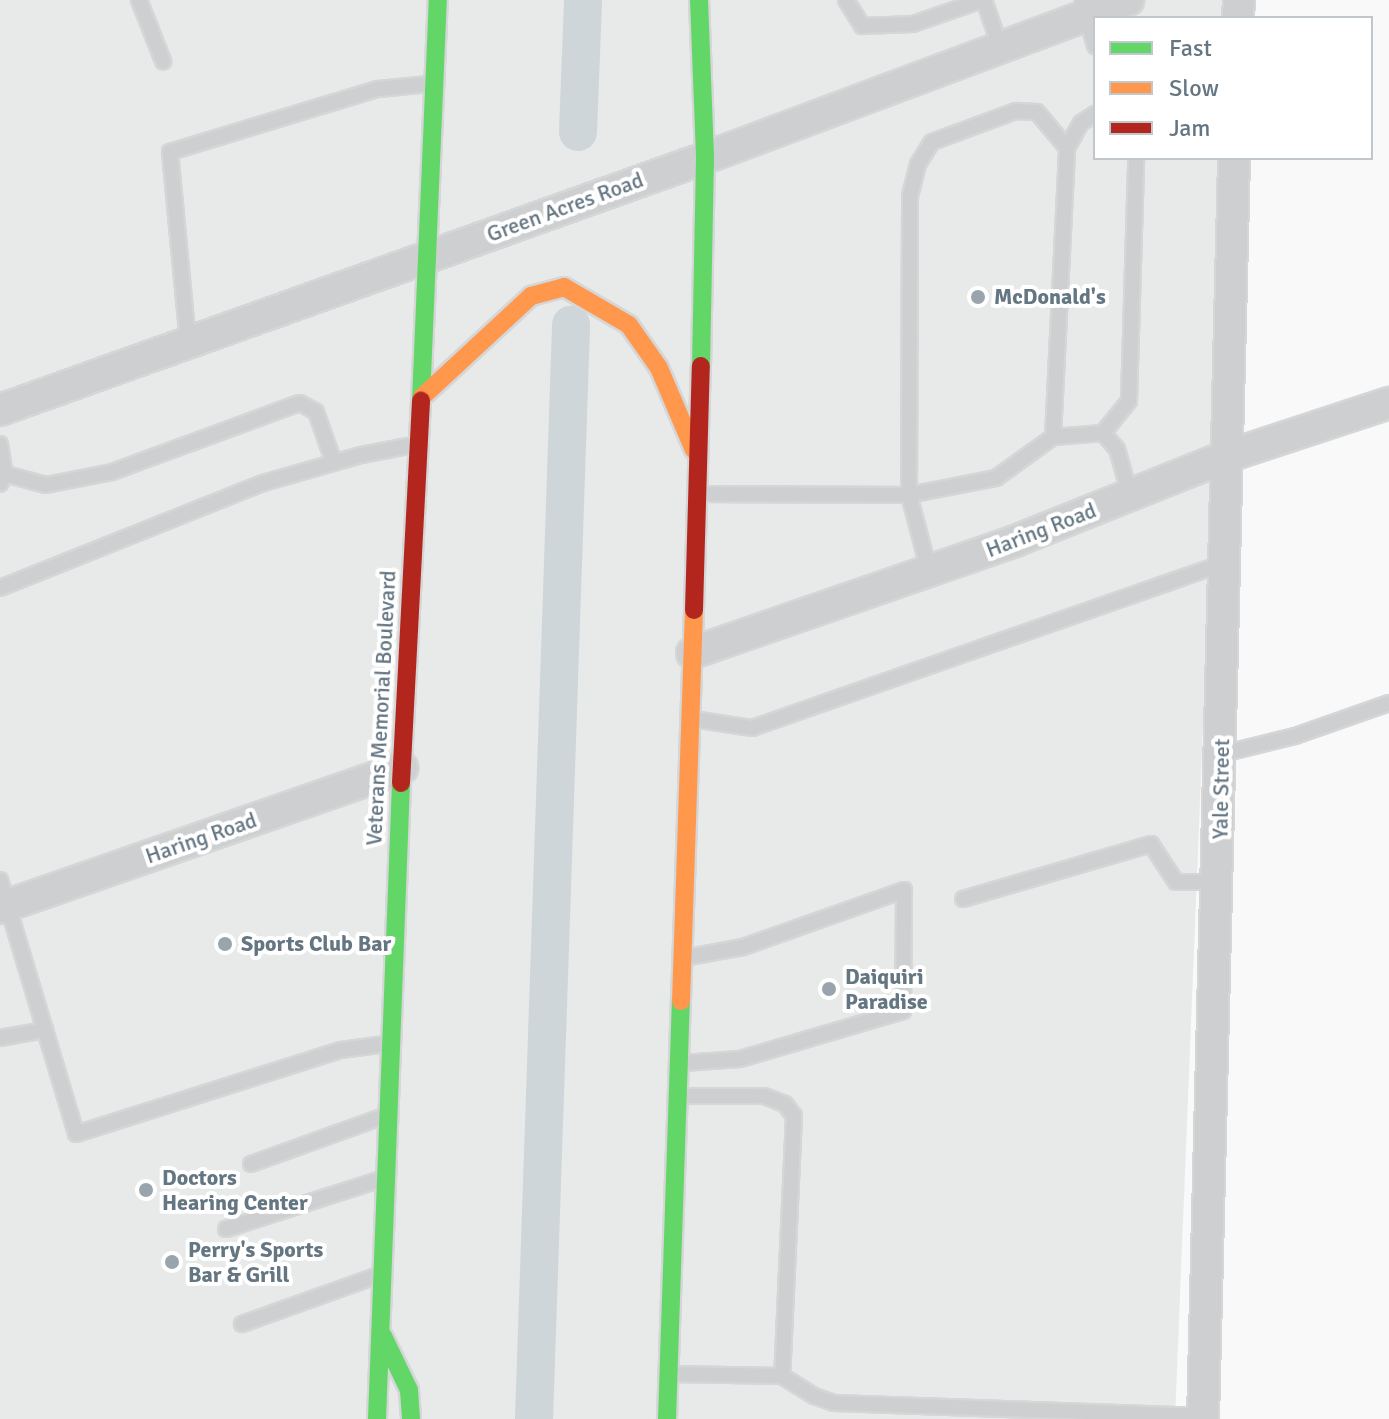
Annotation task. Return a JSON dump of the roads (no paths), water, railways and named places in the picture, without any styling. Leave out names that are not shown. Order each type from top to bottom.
[{"type":"main road","name":"Veterans Memorial Boulevard","points":[[377,1419],[402,768],[429,256],[438,0]]},
{"type":"main road","points":[[667,1419],[699,463],[705,158],[699,0]]},
{"type":"main road","points":[[422,397],[531,296],[564,287],[629,325],[659,368],[699,463]]},
{"type":"main road","points":[[381,1330],[409,1390],[411,1419]]},
{"type":"street","name":"Green Acres Road","points":[[0,410],[1001,49],[1085,8],[1128,0]]},
{"type":"street","name":"Yale Street","points":[[1204,1418],[1234,160]]},
{"type":"street","name":"Haring Road","points":[[692,653],[929,571],[1225,457],[1389,403]]},
{"type":"street","name":"Haring Road","points":[[3,898],[402,768]]},
{"type":"lane","points":[[139,0],[163,61]]},
{"type":"lane","points":[[846,0],[862,26],[913,24],[983,0],[1001,49]]},
{"type":"lane","points":[[1085,8],[1093,38]]},
{"type":"lane","points":[[188,342],[170,152],[378,89],[435,83]]},
{"type":"lane","points":[[929,571],[909,495],[910,196],[918,164],[932,142],[1016,111],[1037,112],[1067,148]]},
{"type":"lane","points":[[1053,437],[1067,148],[1081,123],[1093,115]]},
{"type":"lane","points":[[698,493],[909,495],[996,478],[1053,437],[1103,433],[1129,401],[1136,160]]},
{"type":"lane","points":[[0,444],[2,479],[46,485],[112,472],[300,403],[316,412],[334,463]]},
{"type":"lane","points":[[1103,433],[1117,449],[1130,495]]},
{"type":"lane","points":[[0,588],[263,483],[419,444]]},
{"type":"lane","points":[[690,718],[752,728],[1224,563]]},
{"type":"lane","points":[[1222,754],[1295,736],[1389,703]]},
{"type":"lane","points":[[963,899],[1151,844],[1176,882],[1218,882]]},
{"type":"lane","points":[[679,1063],[740,1059],[903,1011],[904,890],[743,947],[682,958]]},
{"type":"lane","points":[[3,898],[76,1134],[341,1050],[391,1044]]},
{"type":"lane","points":[[0,1038],[45,1030]]},
{"type":"lane","points":[[678,1096],[764,1096],[785,1104],[794,1116],[782,1376]]},
{"type":"lane","points":[[251,1164],[388,1114]]},
{"type":"lane","points":[[226,1229],[386,1178]]},
{"type":"lane","points":[[242,1324],[384,1273]]},
{"type":"lane","points":[[669,1374],[782,1376],[814,1396],[834,1403],[1002,1414],[1204,1418]]},
{"type":"waterway","points":[[578,132],[583,0]]},
{"type":"waterway","points":[[534,1419],[571,325]]},
{"type":"place","name":"McDonald's","points":[[978,297]]},
{"type":"place","name":"Sports Club Bar","points":[[225,944]]},
{"type":"place","name":"Daiquiri Paradise","points":[[829,989]]},
{"type":"place","name":"Doctors Hearing Center","points":[[146,1190]]},
{"type":"place","name":"Perry's Sports Bar & Grill","points":[[172,1262]]}]
